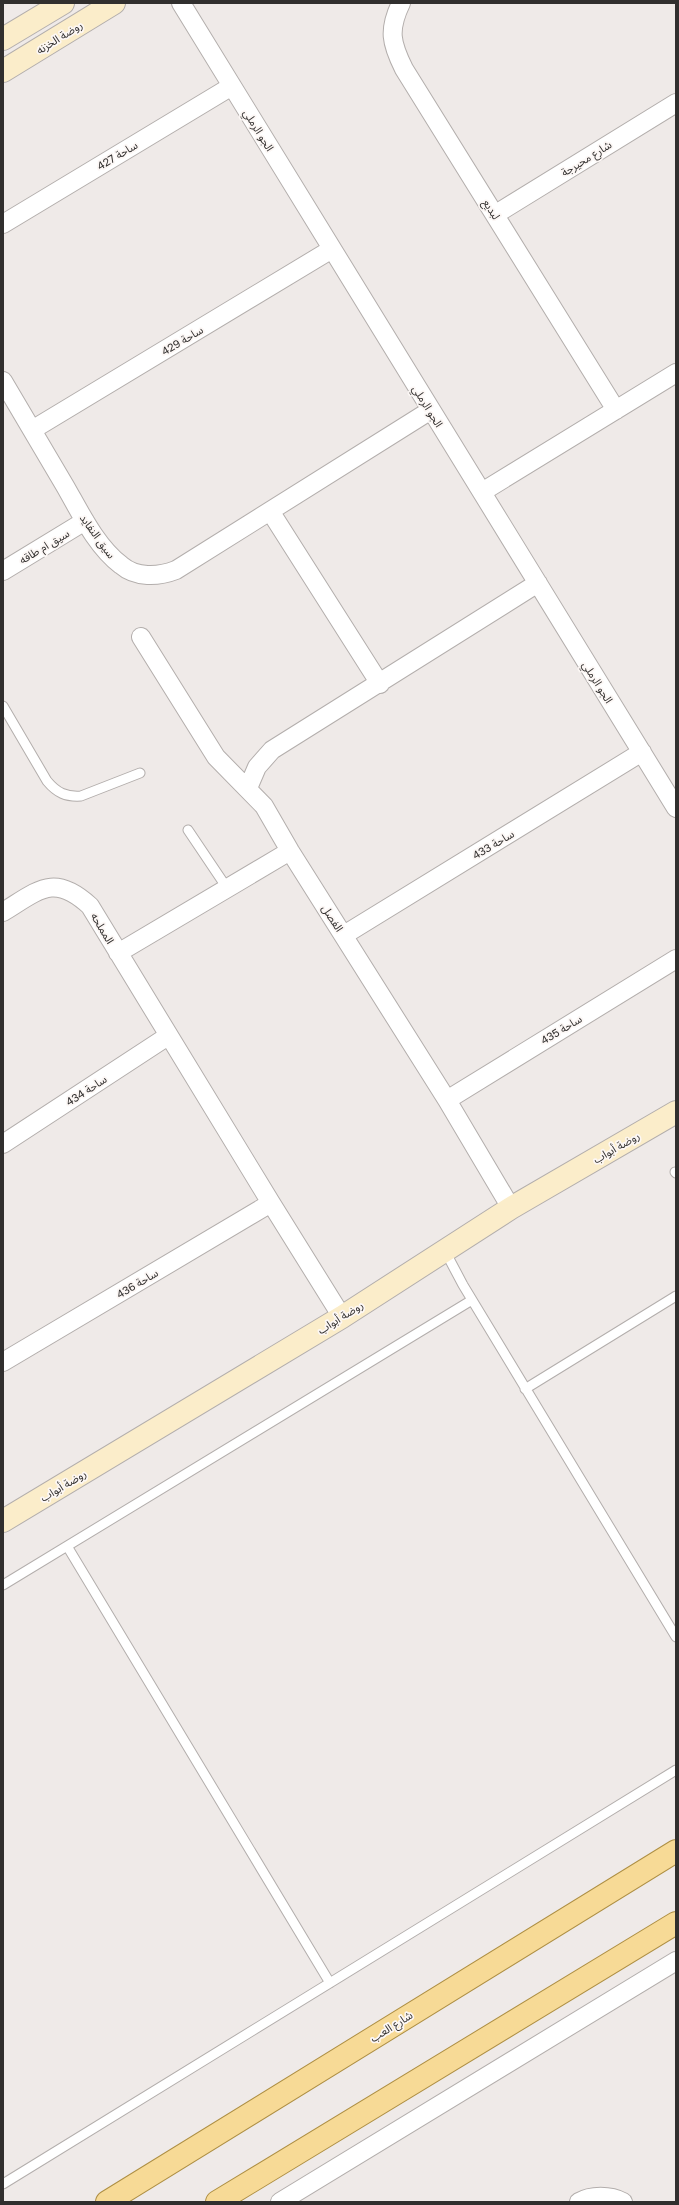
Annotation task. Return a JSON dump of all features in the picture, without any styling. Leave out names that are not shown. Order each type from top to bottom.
[{"type":"main road","name":"شارع العب","points":[[107,2202],[676,1851]]},
{"type":"main road","points":[[217,2202],[676,1923]]},
{"type":"main road","points":[[236,2202],[275,2166]]},
{"type":"street","points":[[3,39],[62,3]]},
{"type":"street","name":"روضة الخزنه","points":[[3,71],[114,3]]},
{"type":"street","name":"الجو الرملي","points":[[181,3],[676,808]]},
{"type":"street","name":"لبديع","points":[[401,3],[394,18],[392,34],[394,49],[404,69],[496,214],[616,410]]},
{"type":"street","name":"ساحة 427","points":[[3,224],[232,86]]},
{"type":"street","name":"شارع محيرجة","points":[[496,214],[676,103]]},
{"type":"street","name":"ساحة 429","points":[[32,430],[332,249]]},
{"type":"street","points":[[482,492],[676,374]]},
{"type":"street","name":"سيق النفايد","points":[[3,381],[85,521],[108,553],[121,566],[142,574],[164,575],[176,570],[431,410]]},
{"type":"street","points":[[270,510],[380,684]]},
{"type":"street","name":"سيق ام طاقه","points":[[3,571],[85,521]]},
{"type":"street","points":[[248,788],[257,767],[272,750],[380,684],[538,583]]},
{"type":"street","name":"الفصل","points":[[141,638],[216,757],[264,806],[290,851],[344,935],[511,1208]]},
{"type":"street","name":"ساحة 433","points":[[344,935],[642,752]]},
{"type":"street","points":[[118,953],[290,851]]},
{"type":"street","name":"المملحه","points":[[3,912],[38,891],[47,888],[66,888],[90,906],[271,1204],[342,1316]]},
{"type":"street","name":"ساحة 435","points":[[446,1100],[676,959]]},
{"type":"street","name":"ساحة 434","points":[[3,1144],[168,1036]]},
{"type":"street","name":"روضة أبواب","points":[[3,1521],[342,1316],[511,1208],[676,1112]]},
{"type":"street","name":"ساحة 436","points":[[3,1362],[271,1204]]},
{"type":"street","points":[[280,2202],[676,1961]]},
{"type":"street","points":[[579,2202],[594,2197],[607,2197],[622,2202]]},
{"type":"lane","points":[[3,706],[47,782],[53,789],[62,795],[71,797],[81,796],[140,773]]},
{"type":"lane","points":[[188,830],[227,888]]},
{"type":"lane","points":[[445,1251],[472,1300],[525,1389],[676,1637]]},
{"type":"lane","points":[[525,1389],[676,1296]]},
{"type":"lane","points":[[3,1585],[472,1300]]},
{"type":"lane","points":[[67,1546],[330,1983]]},
{"type":"lane","points":[[3,2184],[676,1770]]}]
